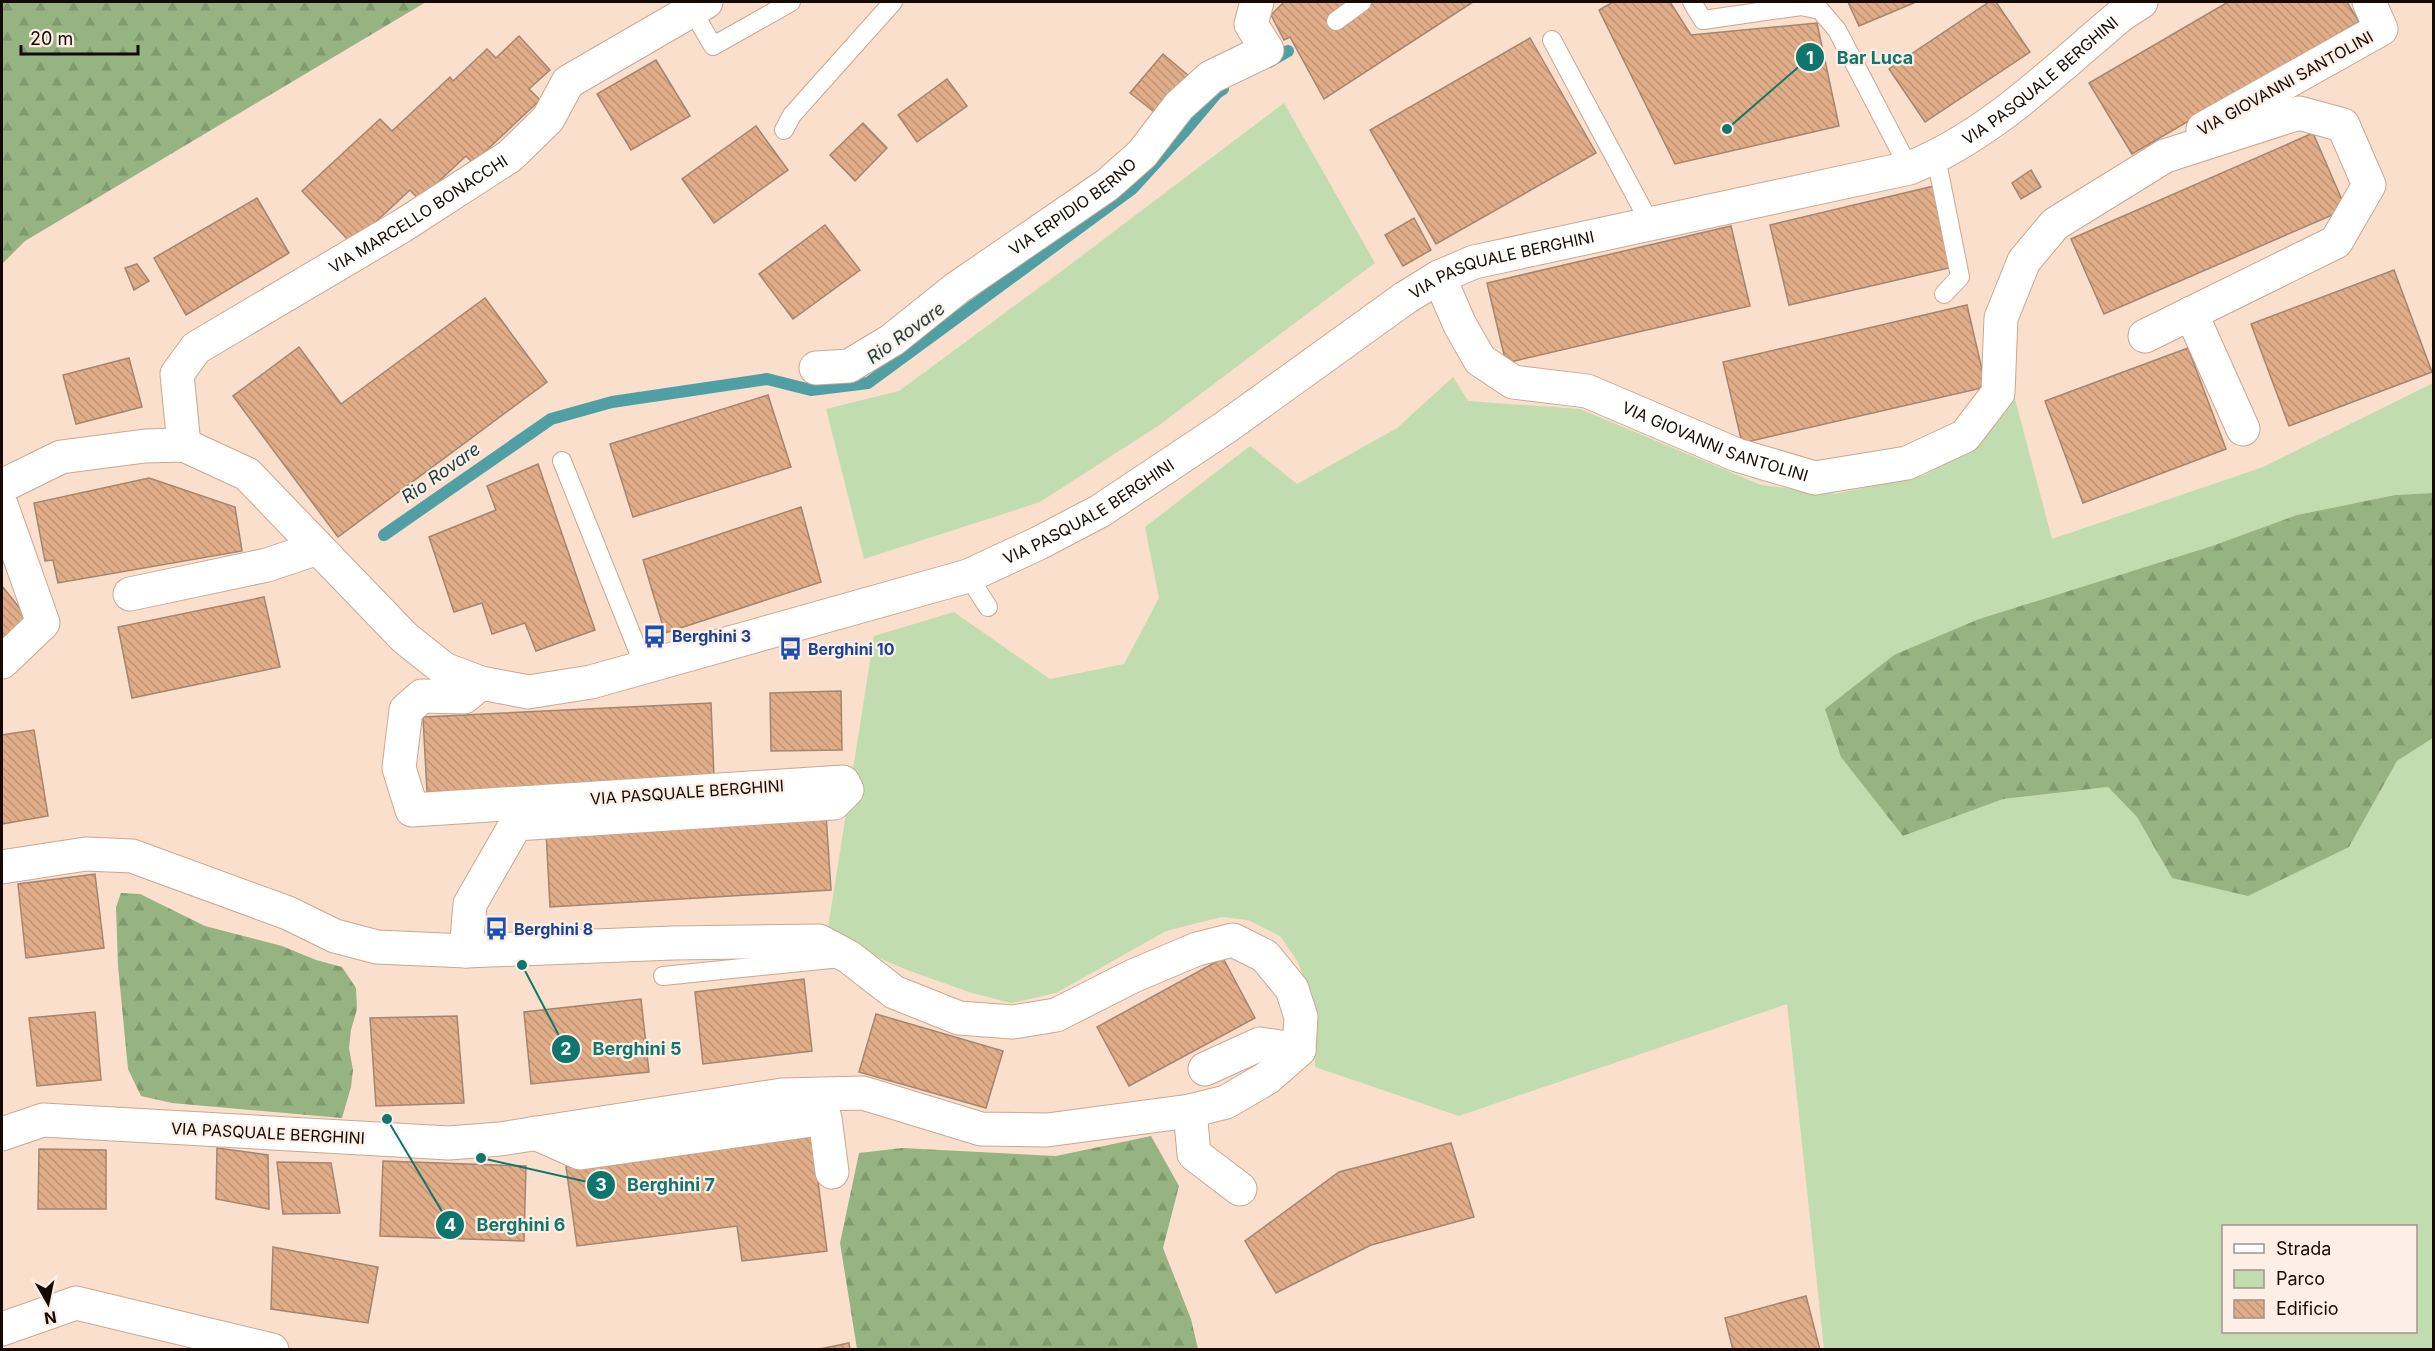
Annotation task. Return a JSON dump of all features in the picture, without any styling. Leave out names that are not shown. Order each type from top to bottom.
[{"type":"street","name":"VIA PASQUALE BERGHINI","points":[[2,486],[60,457],[145,446],[184,445],[247,474],[405,638],[444,669],[481,683],[528,692],[591,682],[968,576],[1100,511],[1226,428],[1405,298],[1438,277],[1474,262],[1923,162],[1988,125],[2121,15],[2140,2]]},
{"type":"street","name":"VIA GIOVANNI SANTOLINI","points":[[1438,277],[1460,325],[1480,360],[1513,382],[1587,391],[1737,455],[1815,478],[1907,463],[1965,436],[1998,393],[2001,318],[2024,261],[2055,224],[2165,156],[2194,134],[2381,29],[2369,2]]},
{"type":"street","name":"VIA MARCELLO BONACCHI","points":[[184,445],[177,374],[196,348],[402,226],[510,156],[548,119],[568,82],[699,6]]},
{"type":"street","name":"VIA ERPIDIO BERNO","points":[[816,368],[849,366],[892,340],[957,288],[1107,185],[1142,154],[1179,106],[1211,77],[1267,50],[1254,13]]},
{"type":"street","name":"VIA GIOVANNI SANTOLINI","points":[[2145,336],[2336,242],[2369,185],[2343,125],[2299,114],[2165,156]]},
{"type":"street","points":[[2191,313],[2243,429]]},
{"type":"street","points":[[2,507],[43,623],[2,662]]},
{"type":"street","points":[[130,594],[267,565],[318,548]]},
{"type":"street","name":"VIA PASQUALE BERGHINI","points":[[466,951],[470,904],[516,824],[834,803],[848,790],[843,782],[412,810],[399,768],[406,710],[422,696],[464,696],[481,683]]},
{"type":"street","points":[[2,867],[86,854],[132,856],[288,913],[335,936],[377,947],[466,951],[673,943],[819,941],[849,957],[894,992],[958,1018],[1013,1022],[1056,1015],[1133,976],[1197,949],[1233,940],[1265,956],[1292,988],[1301,1017],[1299,1050],[1260,1044],[1205,1069]]},
{"type":"street","name":"VIA PASQUALE BERGHINI","points":[[2,1134],[43,1120],[449,1143],[500,1139],[782,1095],[863,1092],[981,1129],[1047,1130],[1190,1111],[1226,1102],[1267,1078],[1299,1050]]},
{"type":"street","points":[[1190,1111],[1194,1154],[1240,1188]]},
{"type":"street","points":[[535,1133],[580,1153],[825,1118],[832,1172]]},
{"type":"street","points":[[2,1329],[76,1303],[272,1350]]},
{"type":"lane","points":[[699,6],[713,46],[791,2]]},
{"type":"lane","points":[[784,130],[792,115],[893,2]]},
{"type":"lane","points":[[1336,21],[1362,2]]},
{"type":"lane","points":[[1692,2],[1703,20],[1801,6],[1820,9],[1837,30],[1923,162],[1960,277],[1944,294]]},
{"type":"lane","points":[[1552,40],[1650,223]]},
{"type":"lane","points":[[562,461],[645,668]]},
{"type":"lane","points":[[968,576],[988,607]]},
{"type":"lane","points":[[663,976],[849,957]]},
{"type":"green space","points":[[2,2],[426,2],[25,241],[2,264]]},
{"type":"green space","points":[[1284,103],[1375,263],[1158,426],[1040,502],[864,559],[826,409],[899,391]]},
{"type":"green space","points":[[1453,377],[1468,401],[1580,409],[1761,485],[1835,494],[1925,475],[1979,441],[2014,395],[2052,539],[2263,467],[2433,383],[2433,493],[2395,495],[2297,515],[2212,546],[1979,619],[1903,836],[2003,799],[2108,787],[2137,817],[2172,878],[2349,847],[2397,761],[2433,738],[2433,1349],[1824,1349],[1787,1004],[1459,1116],[1315,1067],[1314,1037],[1307,988],[1298,962],[1280,936],[1248,920],[1221,917],[1166,931],[1056,993],[1011,1003],[972,993],[907,970],[870,954],[828,928],[874,636],[954,612],[1050,679],[1124,664],[1159,598],[1145,527],[1250,446],[1297,484],[1397,428]]},
{"type":"green space","points":[[2433,493],[2433,738],[2397,761],[2349,847],[2248,896],[2172,878],[2137,817],[2108,787],[2003,799],[1903,836],[1841,757],[1825,709],[1894,655],[1979,619],[2212,546],[2297,515],[2395,495]]},
{"type":"green space","points":[[121,893],[140,894],[205,926],[282,946],[316,960],[342,967],[356,988],[357,1009],[349,1048],[353,1070],[351,1087],[342,1118],[172,1103],[141,1096],[128,1069],[118,966],[116,907]]},
{"type":"green space","points":[[1151,1136],[1179,1186],[1163,1248],[1191,1319],[1198,1349],[857,1349],[840,1243],[859,1153],[902,1148],[1056,1156]]},
{"type":"building","points":[[1284,2],[1473,2],[1324,99],[1290,37],[1284,40],[1271,15]]},
{"type":"building","points":[[1613,2],[1670,2],[1691,35],[1817,23],[1839,126],[1675,164],[1599,10]]},
{"type":"building","points":[[1848,2],[1916,2],[1859,26]]},
{"type":"building","points":[[1989,2],[1996,2],[2030,52],[1925,122],[1889,69]]},
{"type":"building","points":[[2228,2],[2347,2],[2359,22],[2132,154],[2089,83]]},
{"type":"building","points":[[519,36],[550,70],[529,89],[540,100],[473,163],[466,156],[419,200],[410,190],[352,244],[302,191],[380,119],[392,131],[450,77],[453,81],[487,49],[496,58]]},
{"type":"building","points":[[1530,38],[1596,153],[1436,244],[1370,130]]},
{"type":"building","points":[[1163,54],[1189,76],[1157,114],[1130,93]]},
{"type":"building","points":[[656,60],[690,116],[631,150],[597,94]]},
{"type":"building","points":[[947,79],[967,106],[917,142],[898,115]]},
{"type":"building","points":[[863,123],[887,148],[855,181],[830,155]]},
{"type":"building","points":[[756,126],[788,170],[714,223],[682,179]]},
{"type":"building","points":[[2313,133],[2346,209],[2104,314],[2071,239]]},
{"type":"building","points":[[2031,170],[2041,187],[2021,199],[2012,183]]},
{"type":"building","points":[[1934,186],[1953,267],[1789,305],[1770,225]]},
{"type":"building","points":[[257,198],[289,253],[186,315],[154,258]]},
{"type":"building","points":[[1414,218],[1431,250],[1403,266],[1385,235]]},
{"type":"building","points":[[825,225],[860,270],[793,319],[759,274]]},
{"type":"building","points":[[1731,226],[1750,306],[1506,363],[1487,283]]},
{"type":"building","points":[[137,264],[149,281],[134,290],[125,268]]},
{"type":"building","points":[[2394,270],[2432,372],[2289,426],[2251,324]]},
{"type":"building","points":[[485,298],[547,382],[338,537],[233,396],[299,347],[341,404]]},
{"type":"building","points":[[1967,305],[1986,387],[1742,443],[1723,362]]},
{"type":"building","points":[[2188,348],[2226,449],[2083,503],[2045,401]]},
{"type":"building","points":[[129,358],[142,407],[76,424],[63,375]]},
{"type":"building","points":[[768,395],[791,467],[633,517],[610,444]]},
{"type":"building","points":[[538,464],[595,630],[536,651],[525,623],[492,634],[482,603],[454,612],[429,537],[496,510],[487,486]]},
{"type":"building","points":[[149,478],[235,507],[242,551],[58,583],[53,560],[45,561],[34,503]]},
{"type":"building","points":[[801,507],[821,582],[665,633],[643,560]]},
{"type":"building","points":[[2,586],[30,621],[2,647]]},
{"type":"building","points":[[264,597],[280,667],[132,698],[118,627]]},
{"type":"building","points":[[841,691],[842,750],[771,751],[770,693]]},
{"type":"building","points":[[711,703],[714,778],[427,792],[423,717]]},
{"type":"building","points":[[34,730],[48,816],[2,824],[2,735]]},
{"type":"building","points":[[826,814],[831,890],[550,907],[546,831]]},
{"type":"building","points":[[95,874],[104,948],[26,958],[18,884]]},
{"type":"building","points":[[1223,958],[1255,1018],[1129,1086],[1097,1027]]},
{"type":"building","points":[[804,979],[812,1051],[703,1064],[695,992]]},
{"type":"building","points":[[641,999],[649,1072],[531,1084],[524,1012]]},
{"type":"building","points":[[95,1012],[101,1080],[37,1086],[29,1018]]},
{"type":"building","points":[[876,1014],[1003,1051],[986,1108],[859,1072]]},
{"type":"building","points":[[457,1016],[464,1103],[376,1106],[370,1018]]},
{"type":"building","points":[[812,1135],[827,1251],[742,1261],[737,1226],[577,1246],[566,1167]]},
{"type":"building","points":[[1451,1143],[1474,1217],[1371,1245],[1276,1293],[1245,1241],[1339,1172]]},
{"type":"building","points":[[217,1148],[268,1155],[269,1209],[216,1199]]},
{"type":"building","points":[[39,1149],[106,1150],[106,1209],[38,1209]]},
{"type":"building","points":[[383,1161],[526,1166],[524,1241],[380,1236]]},
{"type":"building","points":[[277,1162],[331,1163],[340,1213],[283,1214]]},
{"type":"building","points":[[273,1247],[378,1267],[368,1323],[271,1309]]},
{"type":"building","points":[[1806,1296],[1820,1350],[1733,1350],[1725,1318]]},
{"type":"building","points":[[849,1343],[850,1350],[815,1350]]},
{"type":"waterway","name":"Rio Rovare","points":[[1269,62],[1288,51]]},
{"type":"waterway","name":"Rio Rovare","points":[[384,535],[551,419],[612,402],[767,379],[811,390],[868,383],[1132,189],[1223,89]]},
{"type":"place","name":"Bar Luca","points":[[1727,129]]},
{"type":"place","name":"Berghini 3","points":[[654,636]]},
{"type":"place","name":"Berghini 10","points":[[790,649]]},
{"type":"place","name":"Berghini 8","points":[[496,929]]},
{"type":"place","name":"Berghini 5","points":[[522,965]]},
{"type":"place","name":"Berghini 6","points":[[387,1119]]},
{"type":"place","name":"Berghini 7","points":[[481,1158]]}]
